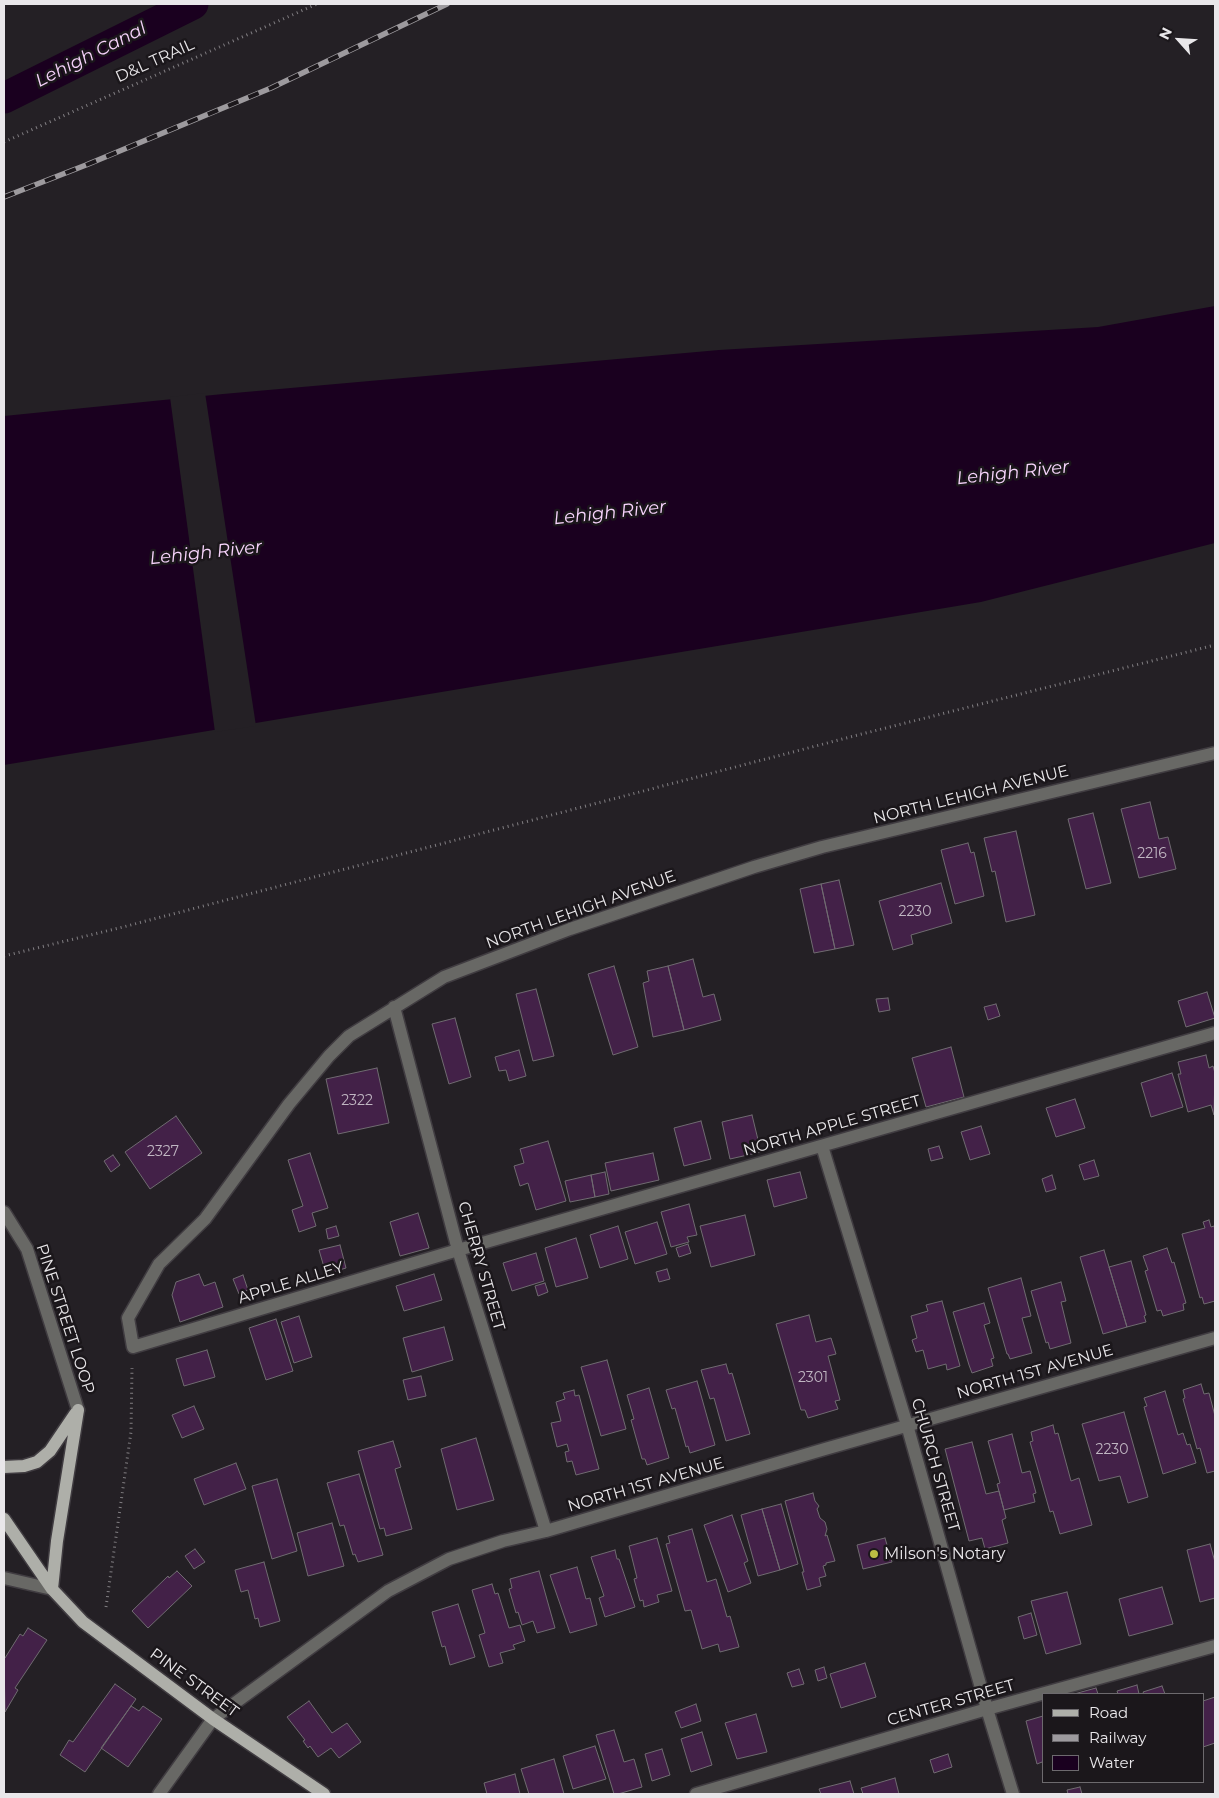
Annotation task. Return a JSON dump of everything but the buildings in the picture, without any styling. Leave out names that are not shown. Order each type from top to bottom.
[{"type":"main road","points":[[4,1467],[24,1466],[37,1462],[50,1451],[78,1410]]},
{"type":"main road","points":[[52,1589],[57,1541],[78,1410]]},
{"type":"main road","name":"PINE STREET","points":[[4,1519],[52,1589],[83,1622],[213,1719],[324,1794]]},
{"type":"street","name":"NORTH LEHIGH AVENUE","points":[[133,1347],[128,1318],[159,1264],[205,1219],[289,1104],[349,1036],[444,977],[570,929],[754,867],[832,845],[1215,753]]},
{"type":"street","name":"CHERRY STREET","points":[[394,1007],[458,1250],[546,1531]]},
{"type":"street","name":"NORTH APPLE STREET","points":[[458,1250],[1215,1033]]},
{"type":"street","name":"CHURCH STREET","points":[[822,1146],[907,1425],[987,1709],[1013,1794]]},
{"type":"street","name":"PINE STREET LOOP","points":[[4,1212],[27,1249],[78,1410]]},
{"type":"street","name":"APPLE ALLEY","points":[[133,1347],[458,1250]]},
{"type":"street","name":"NORTH 1ST AVENUE","points":[[160,1794],[213,1719],[388,1591],[449,1559],[503,1541],[546,1531],[907,1425],[1215,1338]]},
{"type":"street","points":[[4,1578],[52,1589]]},
{"type":"street","name":"CENTER STREET","points":[[1045,1693],[1215,1646]]},
{"type":"street","name":"CENTER STREET","points":[[696,1794],[1042,1694]]},
{"type":"path","name":"D&L TRAIL","points":[[4,142],[317,4]]},
{"type":"path","points":[[4,956],[854,736],[1215,645]]},
{"type":"path","points":[[106,1607],[131,1432],[133,1347]]},
{"type":"water","name":"Lehigh River","points":[[1215,306],[1215,543],[981,602],[4,765],[4,416],[223,394],[719,350],[1098,327]]},
{"type":"pier","points":[[205,393],[256,726],[215,732],[170,397]]},
{"type":"waterway","name":"Lehigh Canal","points":[[4,98],[193,4]]},
{"type":"railway","points":[[4,197],[271,88],[447,4]]},
{"type":"place","name":"Milson's Notary","points":[[874,1554]]}]
